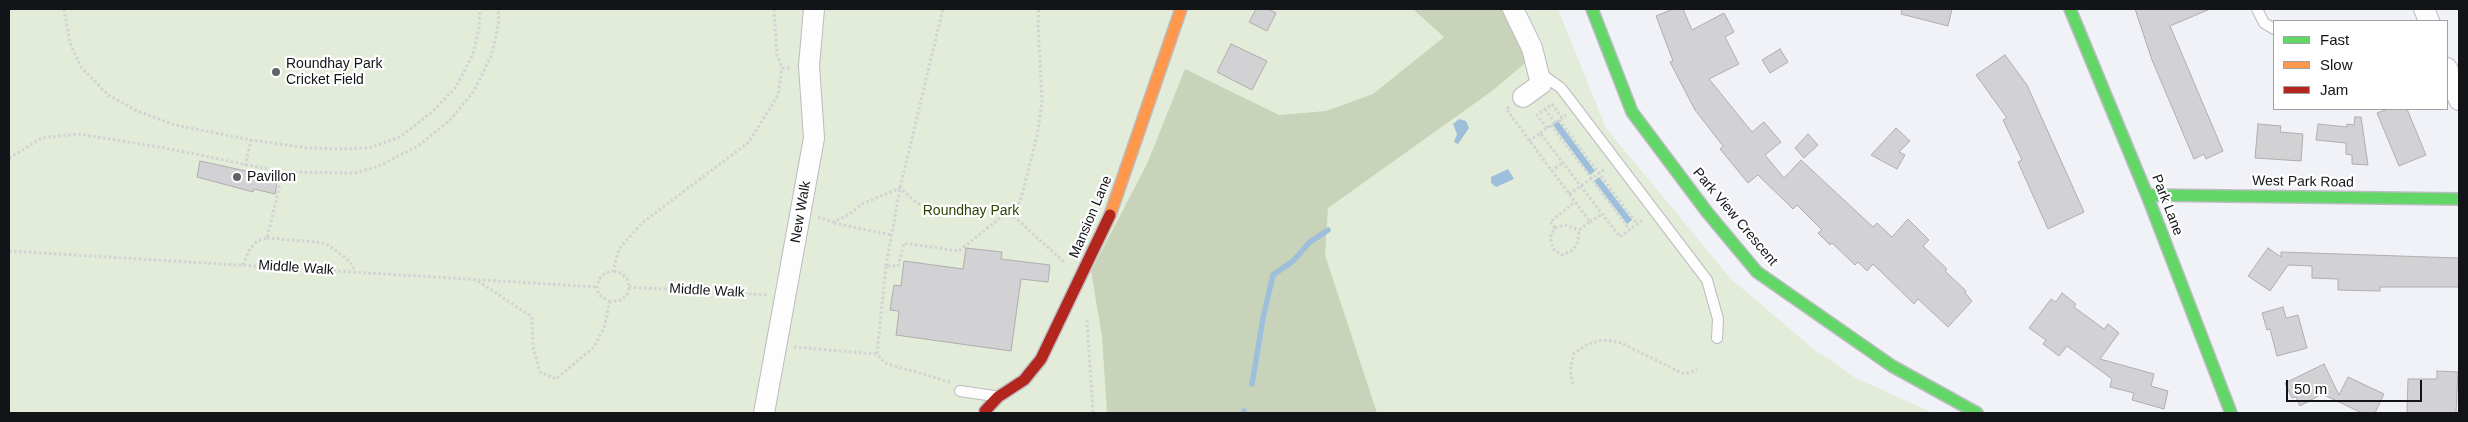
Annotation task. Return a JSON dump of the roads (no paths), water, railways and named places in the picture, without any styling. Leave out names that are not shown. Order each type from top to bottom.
[{"type":"street","name":"New Walk","points":[[764,413],[814,138],[809,66],[814,9]]},
{"type":"street","name":"Mansion Lane","points":[[989,407],[1024,380],[1041,359],[1109,217],[1127,171],[1181,9]]},
{"type":"street","points":[[1513,9],[1526,33],[1541,84],[1524,97]]},
{"type":"street","name":"Park View Crescent","points":[[1592,9],[1632,112],[1707,212],[1758,272],[1794,300],[1892,366],[1977,413]]},
{"type":"street","name":"Park Lane","points":[[2070,9],[2147,194],[2232,413]]},
{"type":"street","points":[[2448,71],[2459,100]]},
{"type":"street","name":"West Park Road","points":[[2147,194],[2459,199]]},
{"type":"lane","points":[[2257,9],[2264,23],[2273,28]]},
{"type":"lane","points":[[1539,72],[1560,88],[1707,280],[1714,299],[1718,319],[1717,338]]},
{"type":"lane","points":[[960,391],[989,407]]},
{"type":"water","points":[[1459,119],[1466,121],[1469,128],[1458,144],[1454,142],[1457,134],[1453,124]]},
{"type":"water","points":[[1558,121],[1595,171],[1590,175],[1553,125]]},
{"type":"water","points":[[1508,169],[1514,179],[1496,187],[1491,183],[1491,177]]},
{"type":"water","points":[[1599,177],[1632,220],[1627,224],[1594,181]]},
{"type":"waterway","points":[[1252,384],[1263,318],[1273,275],[1293,261],[1310,242],[1328,230]]},
{"type":"place","name":"Roundhay Park Cricket Field","points":[[276,72]]},
{"type":"place","name":"Pavillon","points":[[237,177]]},
{"type":"park label","name":"Roundhay Park","points":[[971,211]]}]
